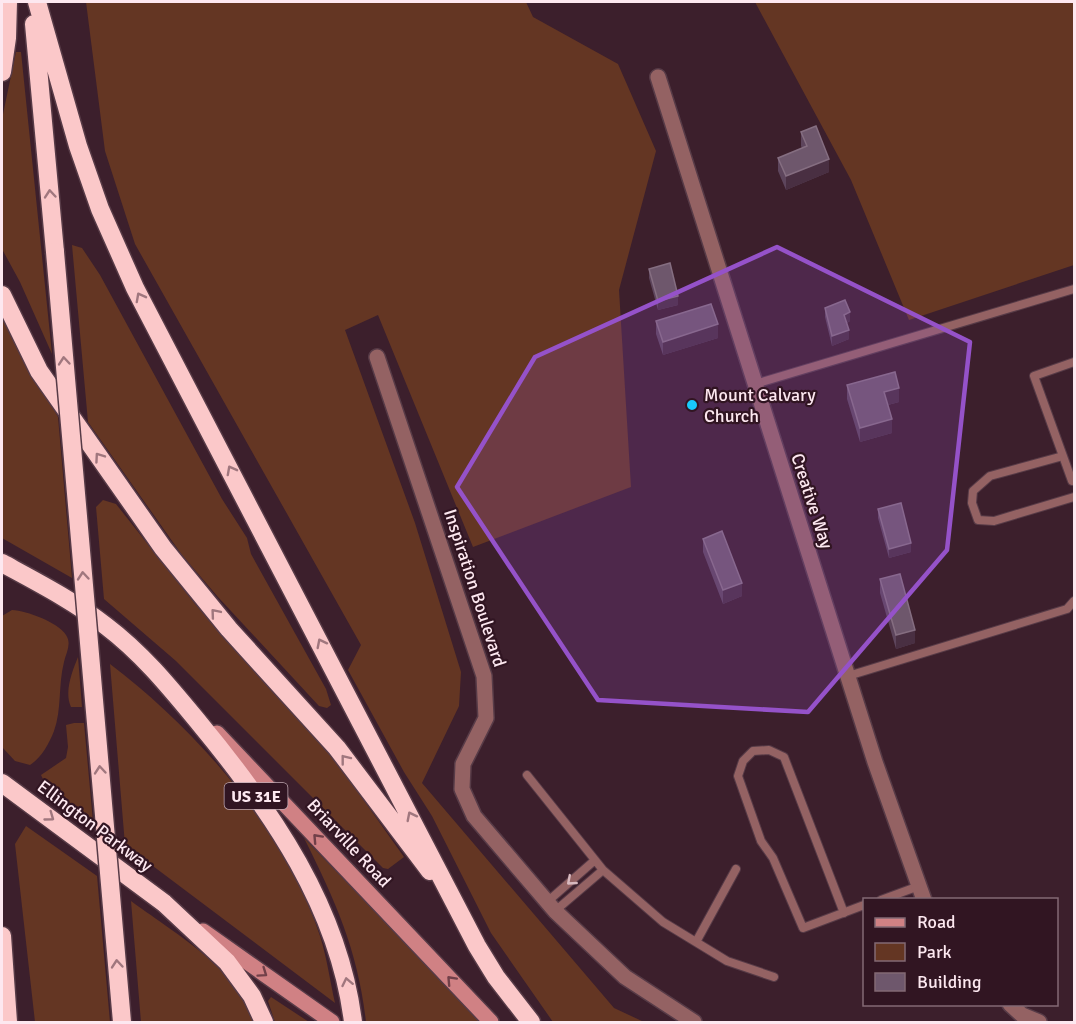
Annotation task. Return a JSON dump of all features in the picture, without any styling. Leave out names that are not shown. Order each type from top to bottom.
[{"type":"highway","points":[[2,72],[7,38],[8,2]]},
{"type":"highway","points":[[35,2],[122,1023]]},
{"type":"highway","points":[[35,2],[78,146],[100,210],[135,288],[457,905],[496,977],[531,1023]]},
{"type":"highway","points":[[2,295],[39,371],[163,548],[229,629],[337,748],[457,905]]},
{"type":"highway","name":"US 31E","points":[[2,563],[53,591],[106,626],[152,665],[241,774],[300,867],[336,942],[348,989],[353,1023]]},
{"type":"highway","name":"Ellington Parkway","points":[[2,783],[164,903],[227,962],[252,996],[264,1023]]},
{"type":"highway","points":[[2,936],[8,1023]]},
{"type":"highway","points":[[6,985],[15,1023]]},
{"type":"main road","name":"Briarville Road","points":[[152,665],[491,1023]]},
{"type":"main road","points":[[164,903],[332,1023]]},
{"type":"street","name":"Creative Way","points":[[658,77],[753,384],[921,893]]},
{"type":"street","name":"Inspiration Boulevard","points":[[377,357],[484,676],[486,718],[463,764],[462,789],[474,816],[551,907],[625,977],[694,1023]]},
{"type":"street","points":[[1011,1006],[1020,1019],[1039,1023]]},
{"type":"lane","points":[[753,384],[1074,290]]},
{"type":"lane","points":[[1074,362],[1034,376],[1074,483]]},
{"type":"lane","points":[[1063,456],[990,476],[973,491],[972,503],[978,520],[994,522],[1074,497]]},
{"type":"lane","points":[[848,676],[1067,609],[1074,601]]},
{"type":"lane","points":[[844,913],[784,757],[769,750],[753,751],[743,761],[738,776],[761,841],[774,858],[803,928],[844,913],[863,905]]},
{"type":"lane","points":[[527,775],[603,870],[663,922],[727,961],[774,977]]},
{"type":"lane","points":[[551,907],[594,860]]},
{"type":"lane","points":[[696,942],[736,869]]},
{"type":"lane","points":[[551,907],[603,870]]},
{"type":"lane","points":[[892,898],[921,893]]},
{"type":"highlighted area","points":[[777,247],[970,342],[947,550],[808,712],[598,700],[457,487],[535,357]]},
{"type":"green space","points":[[86,2],[526,2],[533,17],[618,64],[656,151],[619,290],[631,487],[473,547],[378,315],[345,330],[415,523],[461,672],[459,706],[422,783],[614,1008],[644,1022],[553,1022],[491,933],[432,816],[404,772],[348,670],[361,645],[135,244],[105,151]]},
{"type":"green space","points":[[755,2],[1074,2],[1074,265],[909,320],[851,180]]},
{"type":"green space","points":[[16,52],[21,52],[52,354],[20,282],[2,249],[2,119]]},
{"type":"green space","points":[[72,245],[82,248],[100,275],[222,499],[247,538],[251,554],[326,689],[331,705],[327,708],[319,706],[182,555],[88,422]]},
{"type":"green space","points":[[2,316],[58,417],[72,578],[2,538]]},
{"type":"green space","points":[[103,500],[116,504],[195,604],[328,750],[404,857],[388,869],[383,868],[176,661],[104,599],[96,507]]},
{"type":"green space","points":[[12,610],[26,612],[56,626],[66,635],[68,642],[54,731],[38,759],[30,765],[15,761],[2,747],[2,616]]},
{"type":"green space","points":[[78,657],[82,707],[71,707],[68,695],[71,675]]},
{"type":"green space","points":[[110,664],[143,690],[206,751],[262,821],[305,897],[320,936],[335,1003],[125,845]]},
{"type":"green space","points":[[84,723],[93,822],[57,795],[41,775],[66,758],[68,747],[66,725]]},
{"type":"green space","points":[[26,826],[97,876],[110,1022],[35,1022],[15,844]]},
{"type":"green space","points":[[304,838],[482,1022],[366,1022],[357,972],[344,927]]},
{"type":"green space","points":[[131,901],[184,939],[220,969],[235,986],[253,1022],[141,1022]]},
{"type":"green space","points":[[271,997],[309,1022],[275,1022],[268,1001]]},
{"type":"building","points":[[816,126],[829,159],[786,176],[778,158],[807,146],[801,132]]},
{"type":"building","points":[[670,263],[678,296],[658,301],[649,269]]},
{"type":"building","points":[[845,300],[850,312],[844,315],[849,330],[832,336],[825,308]]},
{"type":"building","points":[[711,304],[718,324],[663,342],[656,321]]},
{"type":"building","points":[[895,372],[899,388],[884,392],[892,419],[860,428],[847,385]]},
{"type":"building","points":[[901,503],[911,543],[889,549],[878,509]]},
{"type":"building","points":[[722,531],[742,583],[723,590],[703,539]]},
{"type":"building","points":[[900,574],[915,630],[896,635],[880,579]]},
{"type":"place","name":"Mount Calvary Church","points":[[692,405]]}]
